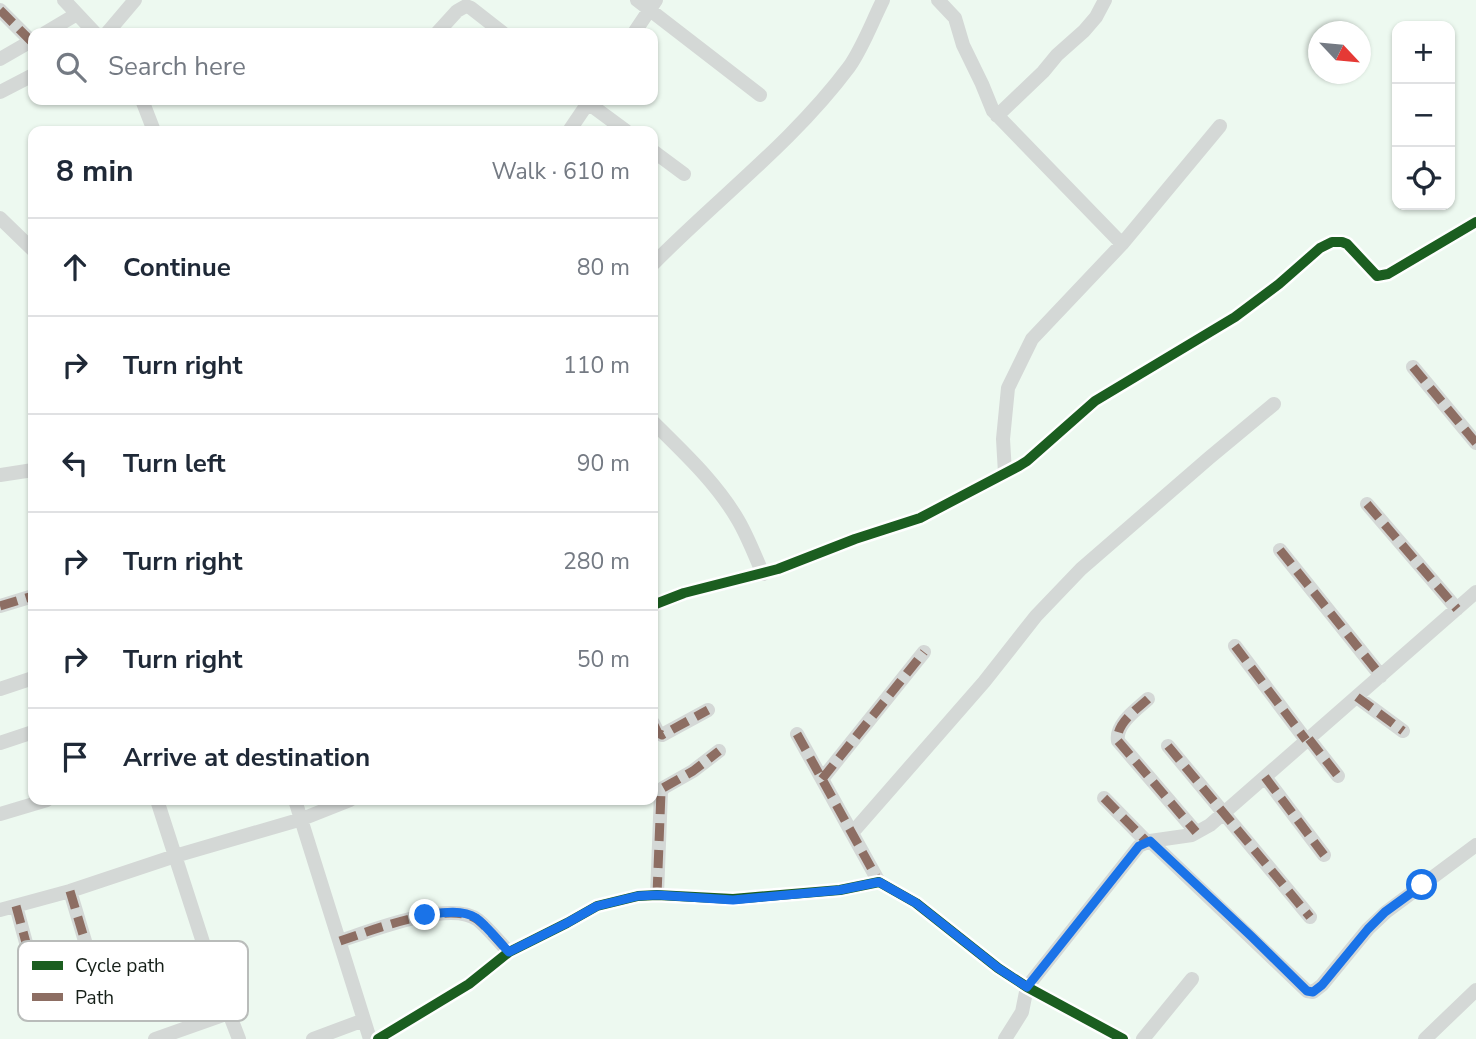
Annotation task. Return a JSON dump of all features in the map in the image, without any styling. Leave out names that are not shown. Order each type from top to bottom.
[{"type":"street","points":[[64,0],[90,28]]},
{"type":"street","points":[[111,28],[135,0]]},
{"type":"street","points":[[658,259],[781,145],[821,101],[850,65],[883,0]]},
{"type":"street","points":[[938,0],[955,18],[963,45],[993,111],[1122,244]]},
{"type":"street","points":[[997,116],[1084,31],[1105,0]]},
{"type":"street","points":[[636,28],[648,3],[760,94]]},
{"type":"street","points":[[442,28],[457,11],[466,6],[497,28]]},
{"type":"street","points":[[0,10],[28,37]]},
{"type":"street","points":[[53,28],[77,14]]},
{"type":"street","points":[[0,59],[28,43]]},
{"type":"street","points":[[0,92],[28,78]]},
{"type":"street","points":[[144,105],[151,126]]},
{"type":"street","points":[[572,126],[585,105]]},
{"type":"street","points":[[592,105],[620,126]]},
{"type":"street","points":[[1005,473],[1003,439],[1009,388],[1032,339],[1122,244],[1220,126]]},
{"type":"street","points":[[658,155],[684,174]]},
{"type":"street","points":[[0,218],[28,245]]},
{"type":"street","points":[[658,603],[684,593],[763,574],[855,538],[920,518],[1005,473],[1027,461],[1094,401],[1235,317],[1279,284],[1320,248],[1332,242],[1347,244],[1377,276],[1381,276],[1476,222]]},
{"type":"street","points":[[1413,367],[1476,443]]},
{"type":"street","points":[[852,833],[984,682],[1036,616],[1081,569],[1274,404]]},
{"type":"street","points":[[658,427],[723,497],[739,521],[763,574]]},
{"type":"street","points":[[0,475],[28,471]]},
{"type":"street","points":[[1367,504],[1457,610]]},
{"type":"street","points":[[1280,550],[1381,676]]},
{"type":"street","points":[[1005,1039],[1022,1012],[1027,987],[1139,846],[1149,841],[1192,835],[1210,825],[1476,592]]},
{"type":"street","points":[[0,606],[28,598]]},
{"type":"street","points":[[1235,646],[1338,776]]},
{"type":"street","points":[[822,779],[924,652]]},
{"type":"street","points":[[0,689],[28,680]]},
{"type":"street","points":[[1357,697],[1403,731]]},
{"type":"street","points":[[1148,699],[1119,729],[1118,741],[1196,832]]},
{"type":"street","points":[[658,733],[662,735],[708,710]]},
{"type":"street","points":[[0,743],[28,734]]},
{"type":"street","points":[[797,734],[879,882],[916,903],[998,968],[1027,987],[1123,1039]]},
{"type":"street","points":[[1168,746],[1310,917]]},
{"type":"street","points":[[657,895],[661,792],[663,788],[693,771],[719,751]]},
{"type":"street","points":[[1265,776],[1324,855]]},
{"type":"street","points":[[1104,798],[1307,991],[1313,992],[1385,912],[1476,845]]},
{"type":"street","points":[[0,814],[30,805]]},
{"type":"street","points":[[159,805],[203,941]]},
{"type":"street","points":[[297,805],[370,1039]]},
{"type":"street","points":[[0,910],[302,819],[337,805]]},
{"type":"street","points":[[378,1039],[469,984],[509,952],[597,906],[638,896],[733,900],[840,890],[879,882]]},
{"type":"street","points":[[70,891],[85,941]]},
{"type":"street","points":[[16,906],[26,941]]},
{"type":"street","points":[[340,941],[425,915],[447,913],[477,919],[509,952]]},
{"type":"street","points":[[1143,1039],[1192,979]]},
{"type":"street","points":[[1425,1039],[1476,990]]},
{"type":"street","points":[[313,1039],[364,1020]]},
{"type":"street","points":[[155,1039],[206,1021]]},
{"type":"street","points":[[232,1021],[239,1039]]},
{"type":"marked path","points":[[0,10],[28,38]]},
{"type":"marked path","points":[[1413,367],[1476,443]]},
{"type":"marked path","points":[[1367,504],[1457,609]]},
{"type":"marked path","points":[[1280,550],[1381,676]]},
{"type":"marked path","points":[[0,606],[28,598]]},
{"type":"marked path","points":[[1235,646],[1306,740]]},
{"type":"marked path","points":[[822,779],[924,652]]},
{"type":"marked path","points":[[1357,697],[1403,731]]},
{"type":"marked path","points":[[1148,699],[1123,723],[1118,741],[1196,832]]},
{"type":"marked path","points":[[658,733],[662,735],[708,710]]},
{"type":"marked path","points":[[797,734],[879,882]]},
{"type":"marked path","points":[[1309,739],[1338,776]]},
{"type":"marked path","points":[[1168,746],[1310,917]]},
{"type":"marked path","points":[[657,895],[661,792],[663,788],[693,771],[719,751]]},
{"type":"marked path","points":[[1265,777],[1324,855]]},
{"type":"marked path","points":[[1104,798],[1147,842]]},
{"type":"marked path","points":[[70,891],[85,941]]},
{"type":"marked path","points":[[16,906],[26,941]]},
{"type":"marked path","points":[[340,941],[410,919],[449,913],[466,914],[478,920],[509,952]]},
{"type":"cycle path","points":[[658,603],[684,593],[778,569],[855,539],[920,518],[1019,466],[1095,401],[1235,317],[1279,284],[1320,248],[1332,242],[1347,244],[1377,276],[1388,274],[1476,222]]},
{"type":"cycle path","points":[[378,1039],[469,984],[509,952],[597,906],[638,896],[733,899],[840,890],[879,882],[916,903],[998,968],[1027,987],[1123,1039]]},
{"type":"route","points":[[425,915],[447,913],[477,919],[509,952],[597,906],[638,896],[733,900],[840,890],[879,882],[916,903],[998,968],[1027,987],[1139,846],[1150,841],[1307,991],[1313,992],[1385,912],[1422,885]]}]
